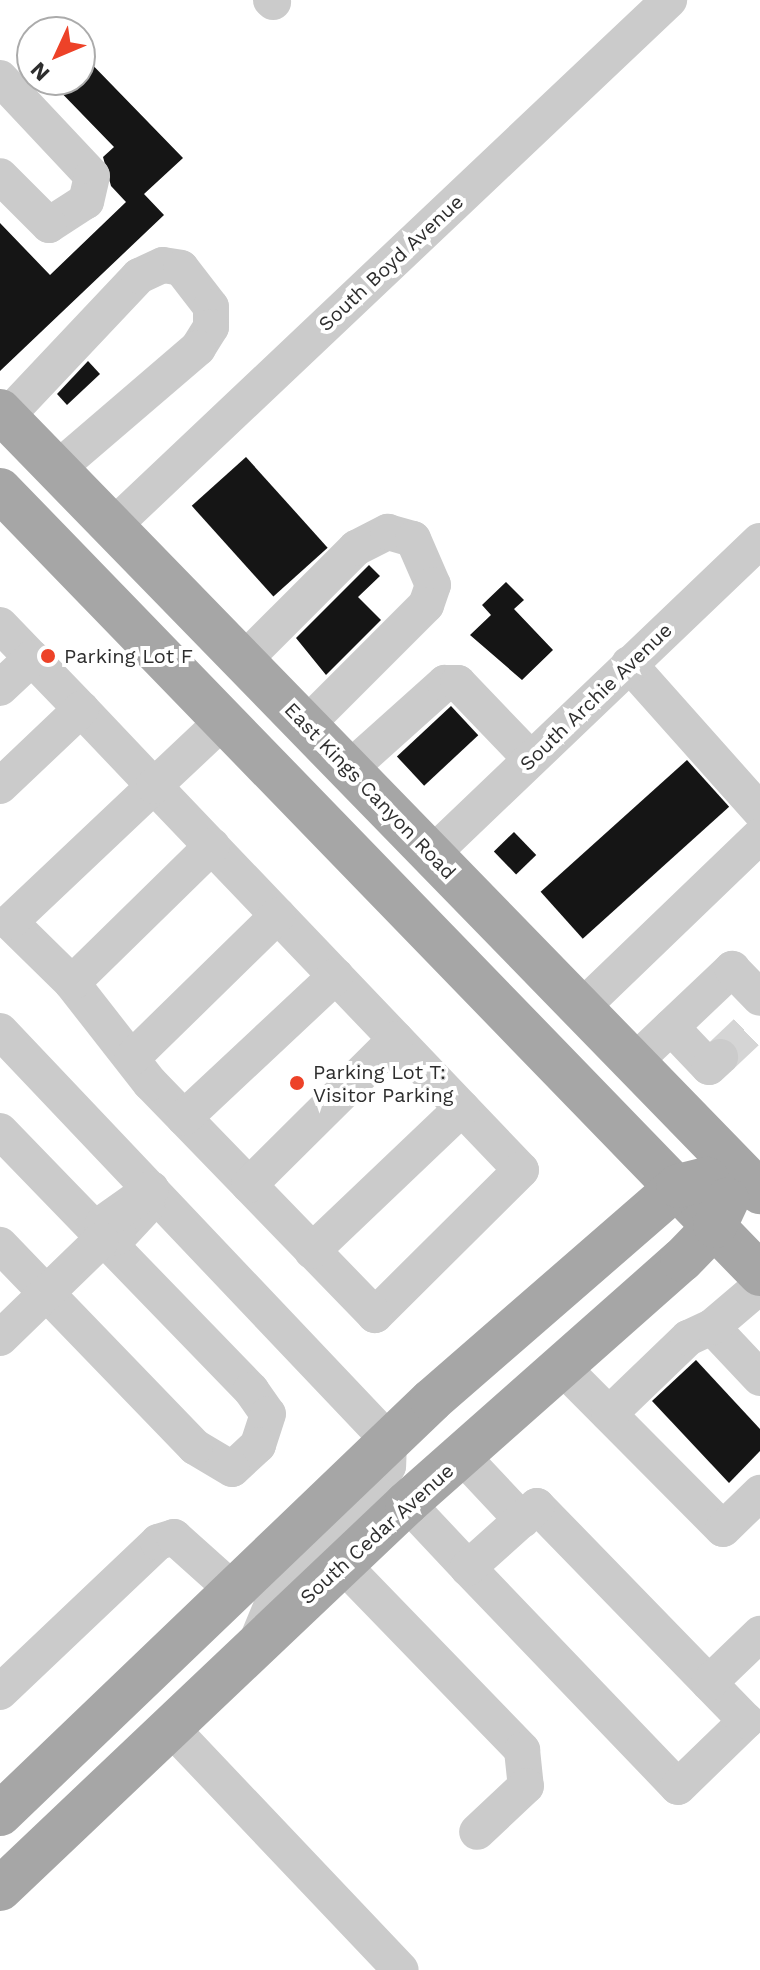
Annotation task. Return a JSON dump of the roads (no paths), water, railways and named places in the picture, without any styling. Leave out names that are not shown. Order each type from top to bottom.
[{"type":"main road","name":"East Kings Canyon Road","points":[[3,414],[633,1063],[753,1172]]},
{"type":"main road","points":[[0,490],[760,1274]]},
{"type":"main road","points":[[0,1814],[389,1441],[678,1186],[753,1172]]},
{"type":"main road","name":"South Cedar Avenue","points":[[0,1889],[407,1503],[562,1367],[715,1226],[753,1172]]},
{"type":"street","name":"South Boyd Avenue","points":[[112,527],[669,0]]},
{"type":"street","points":[[0,78],[92,176],[86,201],[49,225],[0,176]]},
{"type":"street","points":[[3,414],[139,276],[163,265],[181,268],[211,307],[211,327],[147,391],[57,469]]},
{"type":"street","points":[[243,661],[356,548],[388,532],[413,539],[433,585],[426,605],[306,725]]},
{"type":"street","name":"South Archie Avenue","points":[[432,854],[760,541]]},
{"type":"street","points":[[0,625],[81,709],[154,786],[278,915],[521,1170],[375,1315],[184,1118],[72,983],[10,922],[154,786],[224,720]]},
{"type":"street","points":[[0,688],[32,658]]},
{"type":"street","points":[[629,664],[760,811]]},
{"type":"street","points":[[349,769],[445,683],[458,683],[531,759]]},
{"type":"street","points":[[0,786],[81,709]]},
{"type":"street","points":[[580,1009],[760,836]]},
{"type":"street","points":[[72,983],[212,846]]},
{"type":"street","points":[[132,1058],[278,915]]},
{"type":"street","points":[[633,1063],[732,969],[759,1013]]},
{"type":"street","points":[[184,1118],[336,976]]},
{"type":"street","points":[[671,1027],[709,1067],[720,1057]]},
{"type":"street","points":[[0,1031],[389,1441],[388,1466],[373,1490],[278,1590],[254,1648]]},
{"type":"street","points":[[249,1185],[396,1039]]},
{"type":"street","points":[[312,1251],[462,1108]]},
{"type":"street","points":[[0,1131],[101,1240],[251,1390],[268,1414],[258,1445],[232,1469],[195,1447],[0,1245]]},
{"type":"street","points":[[0,1338],[101,1240],[103,1223],[151,1189]]},
{"type":"street","points":[[609,1414],[688,1338],[712,1327],[760,1286]]},
{"type":"street","points":[[712,1327],[760,1378]]},
{"type":"street","points":[[562,1367],[723,1529],[760,1493]]},
{"type":"street","points":[[462,1456],[522,1520]]},
{"type":"street","points":[[407,1503],[468,1568],[678,1787],[746,1721],[537,1506],[468,1568]]},
{"type":"street","points":[[0,1692],[158,1542],[174,1537],[233,1590]]},
{"type":"street","points":[[342,1564],[522,1750],[526,1786],[477,1832]]},
{"type":"street","points":[[709,1683],[760,1634]]},
{"type":"street","points":[[170,1727],[401,1970]]},
{"type":"tunnel","points":[[720,1057],[756,1023]]},
{"type":"place","name":"Parking Lot F","points":[[48,656]]},
{"type":"place","name":"Parking Lot T: Visitor Parking","points":[[297,1083]]}]
